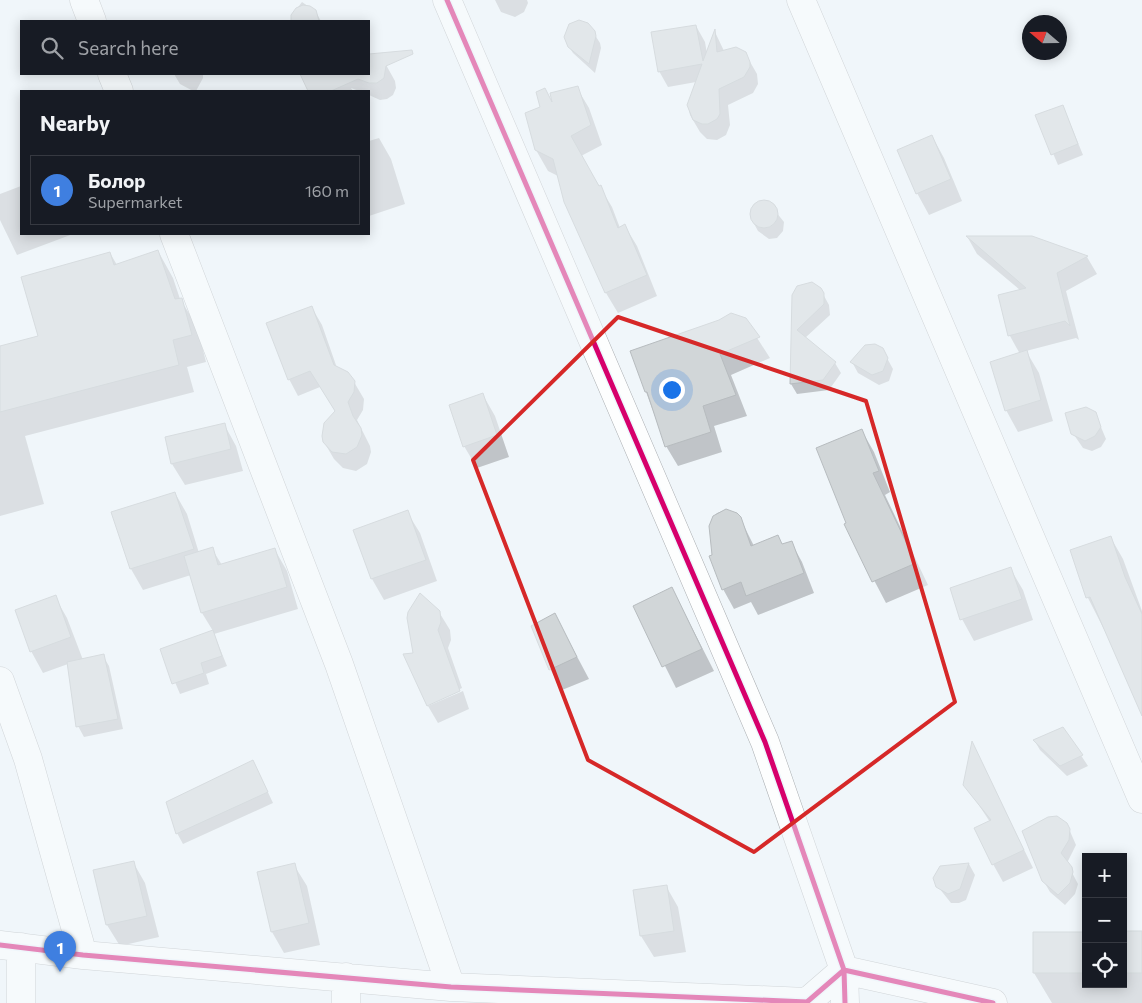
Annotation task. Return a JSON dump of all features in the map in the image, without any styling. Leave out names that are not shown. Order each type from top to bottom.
[{"type":"street","points":[[84,0],[92,20]]},
{"type":"street","points":[[447,0],[765,742],[844,970],[845,1003]]},
{"type":"street","points":[[801,0],[1142,799]]},
{"type":"street","points":[[112,75],[119,90]]},
{"type":"street","points":[[174,235],[340,664],[451,986]]},
{"type":"street","points":[[0,681],[28,759],[82,955]]},
{"type":"street","points":[[21,1003],[10,946],[346,990],[451,986],[673,1000],[806,1002],[844,970]]},
{"type":"street","points":[[844,970],[993,1003]]},
{"type":"highlighted area","points":[[618,317],[866,401],[955,702],[754,852],[588,760],[473,460]]},
{"type":"building","points":[[303,5],[310,6],[316,10],[319,20],[291,20],[291,15],[296,8]]},
{"type":"building","points":[[579,20],[588,23],[595,31],[596,36],[589,64],[568,47],[564,37],[569,24]]},
{"type":"building","points":[[696,25],[703,61],[715,29],[717,52],[736,47],[746,52],[750,62],[750,67],[744,77],[719,89],[720,114],[717,119],[708,124],[702,124],[693,120],[687,105],[702,64],[658,72],[651,32]]},
{"type":"building","points":[[412,50],[413,54],[386,66],[384,78],[377,83],[369,83],[358,79],[333,90],[308,90],[300,75],[370,75],[370,54]]},
{"type":"building","points":[[578,86],[591,125],[571,136],[599,186],[601,185],[618,228],[625,224],[647,275],[605,293],[564,202],[553,159],[535,150],[525,113],[540,107],[536,92],[545,88],[552,102],[550,93]]},
{"type":"building","points":[[1063,105],[1078,144],[1051,155],[1035,115]]},
{"type":"building","points":[[932,135],[951,179],[916,194],[897,150]]},
{"type":"building","points":[[764,200],[774,204],[778,214],[774,224],[764,228],[754,224],[750,214],[754,204]]},
{"type":"building","points":[[966,236],[1032,236],[1088,256],[1057,273],[1070,326],[1065,321],[1008,336],[998,295],[1026,288]]},
{"type":"building","points":[[158,250],[175,299],[182,298],[192,335],[173,340],[179,365],[0,412],[0,346],[38,336],[21,277],[110,252],[114,265]]},
{"type":"building","points":[[812,282],[821,288],[824,293],[824,304],[797,330],[836,362],[823,380],[790,384],[792,295],[797,286]]},
{"type":"building","points":[[312,306],[334,365],[348,372],[355,381],[354,392],[348,402],[353,416],[361,428],[362,435],[357,447],[346,454],[332,452],[323,442],[324,423],[335,411],[310,371],[288,380],[266,323]]},
{"type":"building","points":[[731,313],[746,318],[760,337],[720,354],[736,395],[703,406],[711,432],[665,447],[647,392],[645,392],[630,351],[719,320]]},
{"type":"building","points":[[875,344],[883,348],[888,358],[883,371],[872,375],[850,362],[865,345]]},
{"type":"building","points":[[1027,350],[1041,400],[1005,411],[990,362]]},
{"type":"building","points":[[483,393],[497,435],[463,447],[449,405]]},
{"type":"building","points":[[1086,407],[1096,412],[1101,427],[1095,436],[1085,441],[1071,434],[1065,413]]},
{"type":"building","points":[[225,423],[231,449],[171,464],[165,437]]},
{"type":"building","points":[[862,429],[879,471],[873,473],[916,563],[872,582],[844,524],[846,523],[816,448]]},
{"type":"building","points":[[175,492],[194,549],[130,569],[111,512]]},
{"type":"building","points":[[726,509],[737,513],[741,517],[751,546],[778,535],[782,544],[792,541],[804,573],[746,596],[741,582],[722,590],[709,556],[712,555],[709,526],[713,516]]},
{"type":"building","points":[[408,510],[426,560],[371,579],[353,530]]},
{"type":"building","points":[[1111,536],[1125,577],[1142,614],[1142,716],[1090,597],[1086,598],[1070,550]]},
{"type":"building","points":[[213,547],[218,565],[275,548],[287,587],[201,613],[184,556]]},
{"type":"building","points":[[1011,567],[1022,599],[960,620],[950,588]]},
{"type":"building","points":[[672,587],[702,649],[662,667],[633,606]]},
{"type":"building","points":[[420,593],[440,611],[441,622],[438,630],[460,691],[427,706],[403,654],[413,653],[407,618],[408,612]]},
{"type":"building","points":[[56,595],[71,637],[30,652],[15,610]]},
{"type":"building","points":[[555,613],[577,657],[549,670],[531,626]]},
{"type":"building","points":[[213,630],[222,656],[201,663],[204,673],[172,684],[160,649]]},
{"type":"building","points":[[104,654],[118,719],[76,727],[67,662]]},
{"type":"building","points":[[1063,727],[1083,755],[1060,766],[1033,740]]},
{"type":"building","points":[[972,741],[1024,850],[992,865],[974,828],[991,820],[963,785]]},
{"type":"building","points":[[253,760],[268,792],[176,834],[166,802]]},
{"type":"building","points":[[1057,816],[1067,823],[1070,829],[1069,840],[1061,853],[1072,867],[1073,872],[1070,883],[1058,895],[1042,881],[1022,831],[1048,817]]},
{"type":"building","points":[[134,861],[147,916],[106,925],[93,870]]},
{"type":"building","points":[[295,863],[309,923],[271,932],[257,872]]},
{"type":"building","points":[[969,863],[960,889],[948,894],[936,887],[933,878],[940,866]]},
{"type":"building","points":[[667,885],[674,931],[640,936],[633,890]]},
{"type":"building","points":[[1127,931],[1142,931],[1142,973],[1127,973]]},
{"type":"building","points":[[1033,932],[1082,932],[1082,973],[1033,973]]},
{"type":"cycle path","points":[[447,0],[765,742],[844,970],[845,1003]]},
{"type":"cycle path","points":[[0,945],[83,955],[451,987],[807,1002],[844,970],[993,1003]]},
{"type":"place","name":"Болор","points":[[60,972]]}]
